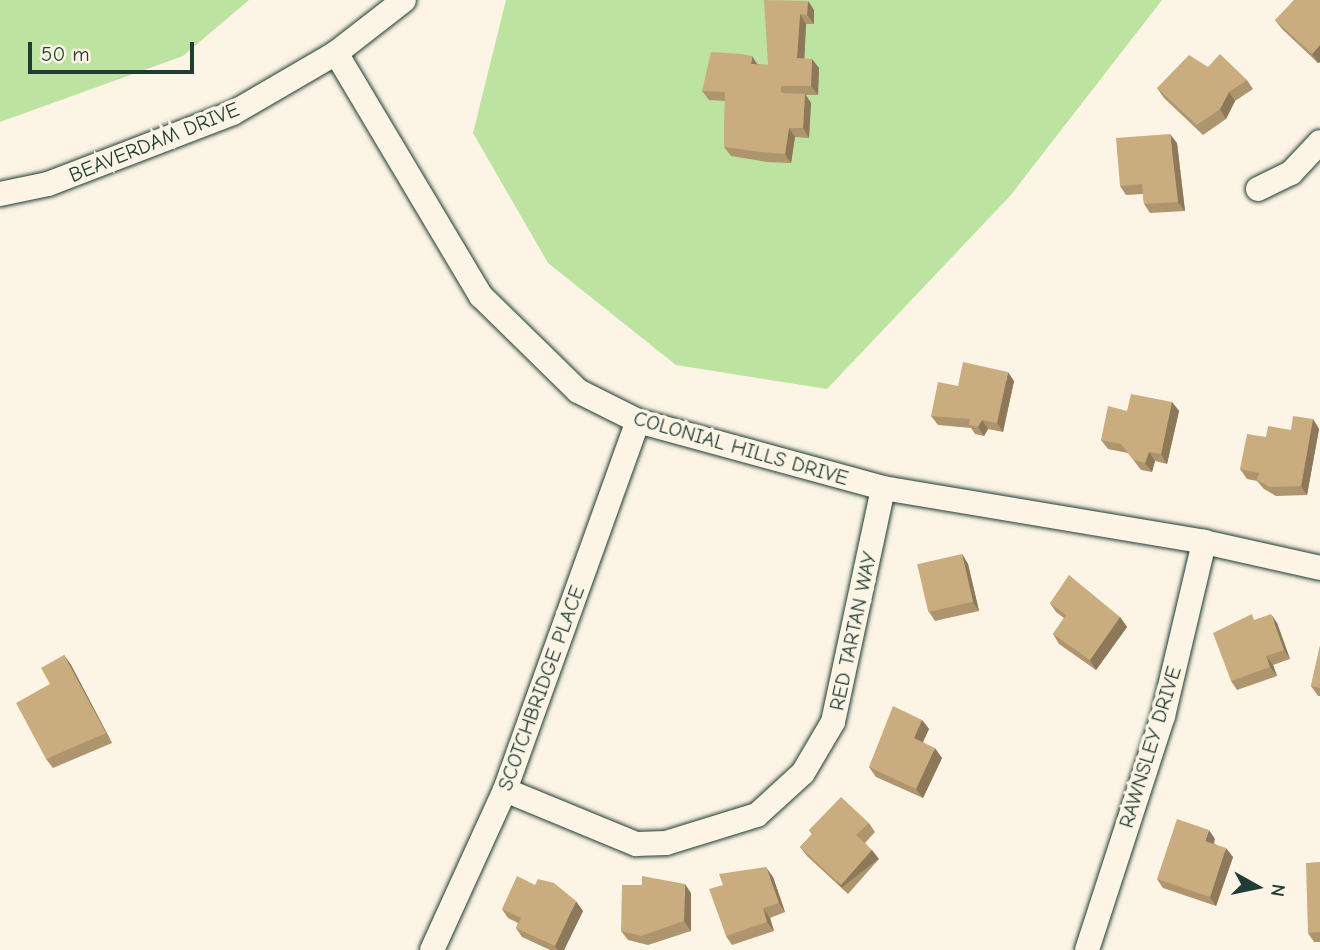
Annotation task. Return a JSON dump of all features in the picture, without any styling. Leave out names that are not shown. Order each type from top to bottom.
[{"type":"street","name":"BEAVERDAM DRIVE","points":[[0,194],[48,184],[233,113],[336,52],[404,0]]},
{"type":"street","name":"COLONIAL HILLS DRIVE","points":[[336,52],[481,296],[578,391],[638,421],[883,488],[1205,542],[1320,568]]},
{"type":"street","points":[[1258,190],[1291,173],[1320,142]]},
{"type":"street","name":"SCOTCHBRIDGE PLACE","points":[[432,950],[505,790],[638,421]]},
{"type":"street","name":"RED TARTAN WAY","points":[[505,790],[636,844],[666,844],[757,815],[803,773],[833,722],[883,488]]},
{"type":"street","name":"RAWNSLEY DRIVE","points":[[1087,950],[1163,716],[1205,542]]},
{"type":"green space","points":[[0,0],[249,0],[183,56],[0,122]]},
{"type":"green space","points":[[506,0],[1162,0],[1010,196],[827,389],[676,365],[548,263],[473,133]]},
{"type":"building","points":[[764,0],[808,1],[807,15],[800,14],[797,58],[812,59],[811,86],[781,86],[781,93],[805,94],[803,128],[789,128],[785,154],[724,147],[725,92],[702,91],[711,52],[752,56],[751,64],[768,65]]},
{"type":"building","points":[[1294,0],[1320,0],[1320,45],[1312,54],[1275,20]]},
{"type":"building","points":[[1220,54],[1247,80],[1229,92],[1220,109],[1197,125],[1157,88],[1189,55],[1208,67]]},
{"type":"building","points":[[1170,134],[1178,202],[1144,204],[1142,184],[1120,186],[1116,138]]},
{"type":"building","points":[[963,362],[1008,372],[997,423],[982,420],[978,427],[969,425],[970,419],[931,416],[938,382],[958,386]]},
{"type":"building","points":[[1131,394],[1172,402],[1161,454],[1149,452],[1145,463],[1134,460],[1121,444],[1101,440],[1108,406],[1127,411]]},
{"type":"building","points":[[1293,416],[1313,419],[1301,486],[1270,487],[1257,480],[1259,473],[1240,469],[1247,434],[1266,437],[1268,426],[1291,430]]},
{"type":"building","points":[[962,554],[973,602],[928,612],[917,564]]},
{"type":"building","points":[[1069,575],[1120,617],[1090,660],[1053,634],[1066,615],[1050,603]]},
{"type":"building","points":[[1252,614],[1254,620],[1271,614],[1284,650],[1266,656],[1270,667],[1231,681],[1213,633]]},
{"type":"building","points":[[1320,646],[1320,688],[1311,686]]},
{"type":"building","points":[[64,655],[106,733],[46,759],[16,703],[50,684],[41,668]]},
{"type":"building","points":[[893,706],[922,720],[914,738],[935,748],[916,789],[869,767]]},
{"type":"building","points":[[841,797],[869,823],[856,835],[872,850],[841,885],[800,847],[813,833],[809,830]]},
{"type":"building","points":[[1177,819],[1209,830],[1205,841],[1226,848],[1210,897],[1157,879]]},
{"type":"building","points":[[1320,862],[1320,932],[1308,933],[1306,863]]},
{"type":"building","points":[[766,867],[779,903],[763,908],[767,922],[726,936],[709,889],[723,885],[719,874]]},
{"type":"building","points":[[517,876],[535,885],[538,879],[554,883],[576,901],[555,946],[516,928],[521,918],[502,909]]},
{"type":"building","points":[[642,876],[685,884],[684,921],[641,936],[621,931],[622,885],[642,885]]}]
